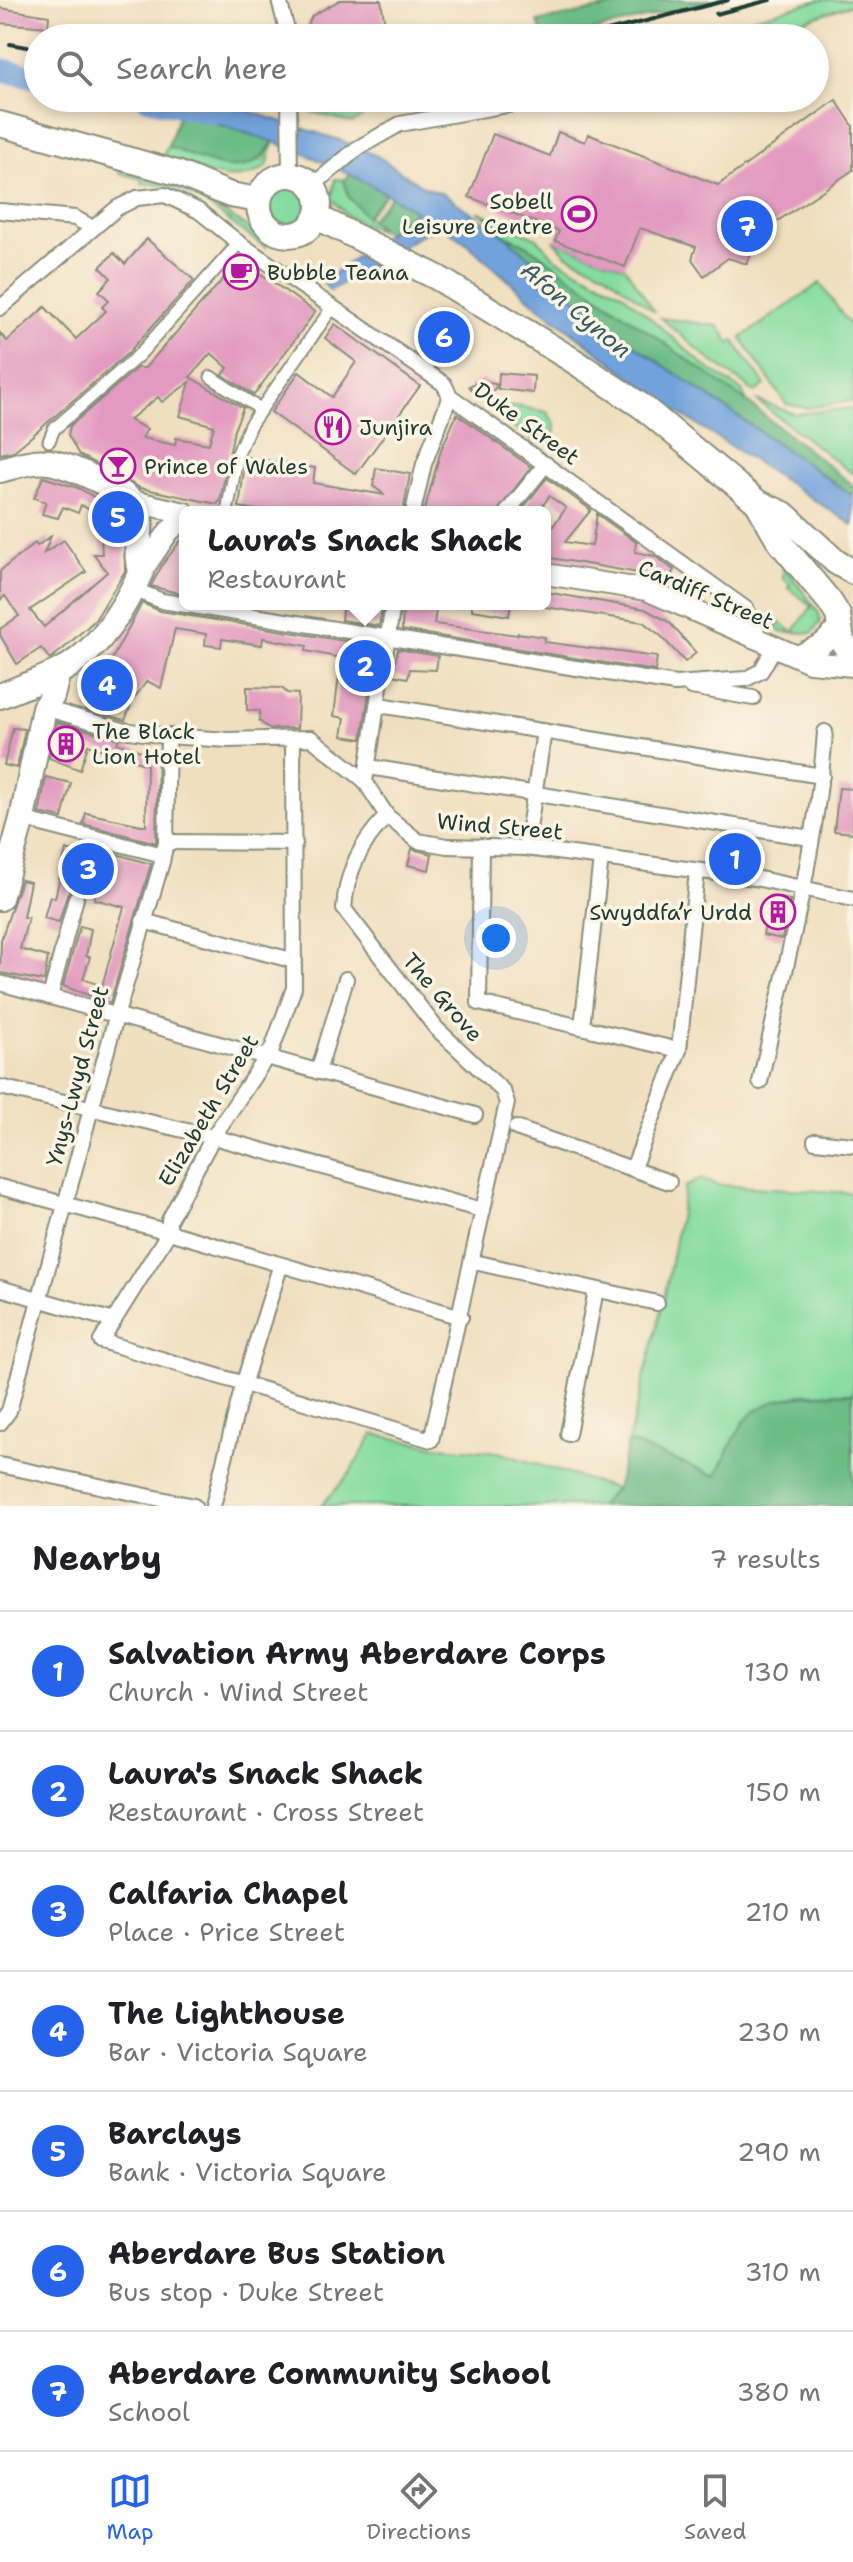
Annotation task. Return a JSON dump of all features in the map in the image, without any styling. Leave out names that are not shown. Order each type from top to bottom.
[{"type":"main road","points":[[0,124],[165,169],[230,195],[259,200]]},
{"type":"main road","points":[[290,175],[312,186],[319,201],[317,217],[304,231],[285,235],[268,227],[259,210],[259,200],[273,180],[290,175]]},
{"type":"main road","points":[[317,217],[452,286],[643,407],[757,502],[784,514],[836,562],[853,572]]},
{"type":"main road","points":[[0,470],[33,462],[65,465],[137,502],[179,512]]},
{"type":"main road","points":[[137,502],[141,514],[137,580]]},
{"type":"main road","points":[[757,502],[780,542],[838,622],[842,641],[853,657]]},
{"type":"main road","points":[[11,691],[58,672],[98,640],[169,531],[179,524]]},
{"type":"main road","name":"Cardiff Street","points":[[551,575],[647,590],[752,640],[800,655],[810,662],[853,666]]},
{"type":"main road","points":[[800,655],[822,644],[838,622],[853,587]]},
{"type":"main road","points":[[0,898],[22,819],[44,708],[52,696],[58,672]]},
{"type":"main road","points":[[11,691],[44,708]]},
{"type":"street","points":[[279,0],[285,24]]},
{"type":"street","points":[[288,112],[290,175]]},
{"type":"street","points":[[312,186],[358,148],[386,130],[415,120],[463,112]]},
{"type":"street","name":"Duke Street","points":[[0,308],[91,227],[137,198],[165,195],[199,211],[239,243],[444,384],[450,396],[746,609],[757,627],[752,640]]},
{"type":"street","points":[[0,211],[75,218],[91,227]]},
{"type":"street","points":[[49,441],[54,429],[139,355],[203,287],[239,243]]},
{"type":"street","points":[[228,506],[238,453],[260,409],[332,308]]},
{"type":"street","points":[[211,377],[260,409]]},
{"type":"street","points":[[414,506],[424,464],[450,396]]},
{"type":"street","points":[[512,506],[546,464]]},
{"type":"street","points":[[137,580],[162,601],[179,604]]},
{"type":"street","points":[[219,610],[753,698]]},
{"type":"street","points":[[392,610],[366,774],[535,793],[810,838]]},
{"type":"street","points":[[675,684],[746,679],[761,671],[774,648]]},
{"type":"street","points":[[379,705],[822,776]]},
{"type":"street","name":"Wind Street","points":[[44,708],[122,730],[168,736],[311,738],[366,774],[387,816],[418,841],[526,848],[697,871],[853,899]]},
{"type":"street","points":[[526,848],[544,731]]},
{"type":"street","points":[[760,1082],[822,776],[825,732]]},
{"type":"street","name":"Ynys-Lwyd Street","points":[[0,1423],[9,1411],[64,1203],[165,849],[168,736]]},
{"type":"street","name":"Elizabeth Street","points":[[243,1385],[101,1341],[169,1232],[169,1220],[213,1137],[272,1049],[294,988],[293,739]]},
{"type":"street","name":"The Grove","points":[[243,1385],[431,1440],[474,1262],[482,1210],[507,1103],[503,1091],[436,1028],[344,909],[357,853],[367,836],[387,816]]},
{"type":"street","points":[[22,819],[165,849],[295,843]]},
{"type":"street","points":[[481,846],[479,1003],[679,1050]]},
{"type":"street","points":[[582,1027],[601,858]]},
{"type":"street","points":[[633,1168],[679,1050],[697,871]]},
{"type":"street","points":[[50,997],[76,898]]},
{"type":"street","points":[[143,921],[295,961]]},
{"type":"street","points":[[318,1072],[346,979]]},
{"type":"street","points":[[0,983],[475,1115]]},
{"type":"street","points":[[0,1087],[91,1111],[213,1137],[482,1210]]},
{"type":"street","points":[[516,1128],[669,1182]]},
{"type":"street","points":[[815,1141],[853,1145]]},
{"type":"street","points":[[0,1187],[169,1232],[280,1267],[461,1317]]},
{"type":"street","points":[[474,1262],[657,1303]]},
{"type":"street","points":[[213,1506],[243,1385],[280,1267]]},
{"type":"street","points":[[0,1288],[114,1321]]},
{"type":"street","points":[[568,1434],[596,1290]]},
{"type":"street","points":[[0,1465],[194,1506]]},
{"type":"green space","points":[[642,0],[717,0],[621,24],[538,22]]},
{"type":"green space","points":[[819,0],[853,0],[853,4],[793,24],[731,24]]},
{"type":"green space","points":[[311,112],[363,112],[362,117],[352,123]]},
{"type":"green space","points":[[179,113],[274,141],[252,163],[239,167],[212,164],[168,146]]},
{"type":"green space","points":[[274,141],[267,166],[242,177],[216,175],[163,156],[168,146],[205,161],[263,160]]},
{"type":"green space","points":[[121,165],[184,187],[269,241],[265,247],[194,197],[161,185],[142,183],[142,179],[119,173]]},
{"type":"green space","points":[[353,173],[386,194],[366,217],[348,196],[344,180]]},
{"type":"green space","points":[[335,179],[344,180],[348,196],[380,231],[348,216],[331,199]]},
{"type":"green space","points":[[288,186],[302,191],[307,205],[302,219],[288,224],[274,219],[269,205],[274,191]]},
{"type":"green space","points":[[391,196],[416,212],[387,234],[370,220]]},
{"type":"green space","points":[[477,211],[537,238],[556,259],[621,292],[705,366],[742,391],[747,402],[528,246],[501,232],[503,228]]},
{"type":"green space","points":[[503,234],[528,246],[747,402],[853,485],[853,496],[608,327]]},
{"type":"green space","points":[[555,241],[625,267],[655,312],[604,272],[567,255]]},
{"type":"green space","points":[[820,283],[853,330],[853,401],[807,408],[786,404],[741,338]]},
{"type":"green space","points":[[661,318],[719,326],[730,343],[734,341],[765,385],[755,392],[709,359]]},
{"type":"green space","points":[[756,400],[795,414],[853,408],[853,474]]},
{"type":"green space","points":[[516,406],[547,412],[555,424],[554,438],[548,443],[537,443],[506,422],[502,409]]},
{"type":"green space","points":[[753,520],[794,568],[789,573],[818,611],[821,621],[812,633],[780,632],[768,614],[793,632],[812,606],[788,588],[790,584],[783,579],[782,562],[748,524]]},
{"type":"green space","points":[[700,1179],[718,1185],[853,1193],[853,1393],[801,1394],[743,1422],[716,1476],[628,1442],[665,1294],[685,1187]]},
{"type":"green space","points":[[853,1393],[853,1506],[599,1506],[616,1489],[628,1442],[716,1476],[742,1425],[763,1406],[793,1397]]},
{"type":"green space","points":[[373,1434],[439,1447],[498,1452],[616,1489],[599,1506],[321,1506],[350,1473]]},
{"type":"water","points":[[252,112],[342,141],[377,156],[424,187],[442,193],[503,234],[608,327],[853,496],[853,525],[679,413],[539,307],[464,241],[442,227],[427,231],[330,291],[323,282],[416,211],[357,178],[301,153],[179,113]]},
{"type":"building","points":[[340,0],[381,0],[385,24],[308,24],[312,16]]},
{"type":"building","points":[[0,8],[49,16],[48,24],[0,23]]},
{"type":"building","points":[[836,100],[853,126],[853,170],[757,235],[747,264],[728,258],[704,276],[692,259],[696,247],[640,228],[625,267],[555,241],[559,231],[469,197],[493,134],[550,156],[558,132],[585,142],[588,134],[718,185],[819,112],[829,112],[829,105]]},
{"type":"building","points":[[147,239],[194,280],[128,353],[14,451],[0,454],[0,333],[7,341],[45,307],[76,339],[106,311],[102,307],[109,300],[99,291],[111,278],[100,267],[114,253],[125,264]]},
{"type":"building","points":[[243,261],[315,312],[254,395],[223,375],[228,368],[211,353],[190,377],[243,408],[234,430],[220,501],[217,504],[140,488],[79,455],[68,435],[70,426],[137,368],[145,368],[237,263]],"holes":[[[190,382],[180,416],[214,426],[209,444],[176,438],[175,445],[142,438],[147,429],[129,420],[158,397],[162,402]]]},
{"type":"building","points":[[335,324],[420,386],[356,474],[271,412],[299,372],[332,397],[356,362],[325,338]]},
{"type":"building","points":[[499,373],[534,376],[533,393],[498,389]]},
{"type":"building","points":[[481,380],[498,385],[486,398],[478,397],[469,386]]},
{"type":"building","points":[[457,414],[531,467],[502,506],[426,506],[441,450]]},
{"type":"building","points":[[246,457],[315,468],[313,483],[385,495],[373,486],[376,468],[410,474],[404,506],[239,506]]},
{"type":"building","points":[[43,477],[78,488],[124,514],[125,571],[95,620],[63,649],[50,659],[41,648],[17,664],[0,635],[0,629],[19,616],[5,596],[0,600],[0,571],[35,543],[37,546],[51,536],[44,553],[64,540],[86,572],[30,610],[44,627],[107,572],[94,554],[102,554],[101,538],[106,536],[102,517],[81,505],[78,513],[63,507],[58,518],[42,514],[46,502],[34,498]]},
{"type":"building","points":[[547,478],[591,510],[565,542],[592,546],[597,514],[636,542],[635,552],[655,556],[674,570],[666,584],[650,575],[551,558],[551,529],[566,508],[549,496],[543,506],[525,506]]},
{"type":"building","points":[[179,543],[179,593],[151,586]]},
{"type":"building","points":[[551,593],[645,609],[669,622],[696,653],[685,662],[643,622],[551,608]]},
{"type":"building","points":[[142,603],[160,611],[376,646],[362,739],[342,736],[345,718],[334,716],[341,658],[306,651],[307,646],[263,638],[262,645],[222,639],[221,647],[205,645],[206,634],[175,629],[161,688],[147,681],[133,700],[125,720],[85,709]]},
{"type":"building","points":[[342,610],[382,610],[379,626],[341,620]]},
{"type":"building","points":[[403,610],[436,610],[434,624],[518,633],[545,637],[544,642],[657,657],[655,671],[402,630]]},
{"type":"building","points":[[472,610],[510,610],[509,616]]},
{"type":"building","points":[[398,649],[438,656],[436,670],[410,669],[408,678],[392,675]]},
{"type":"building","points":[[247,687],[282,688],[287,693],[298,694],[297,728],[270,729],[259,721],[260,711],[247,710]]},
{"type":"building","points":[[57,722],[119,739],[117,743],[158,757],[156,843],[83,824],[86,813],[146,826],[147,765],[88,745],[80,770],[49,758]]},
{"type":"building","points":[[13,728],[25,729],[17,768],[4,765]]},
{"type":"building","points":[[46,777],[71,783],[62,818],[39,813]]},
{"type":"building","points":[[839,788],[853,789],[853,833],[834,831]]},
{"type":"building","points":[[412,849],[432,854],[429,870],[408,865]]},
{"type":"building","points":[[718,849],[755,853],[753,868],[716,863]]},
{"type":"building","points":[[66,850],[103,860],[106,851],[151,864],[110,1003],[63,986],[80,926],[91,929],[86,956],[90,957],[83,979],[102,986],[124,907],[94,899],[97,888],[76,882],[67,895],[59,922],[44,918],[50,896],[55,898]]},
{"type":"building","points":[[21,880],[30,882],[23,917],[28,918],[20,949],[48,957],[44,981],[0,973],[1,940]]},
{"type":"building","name":"Swyddfa’r Urdd","points":[[770,896],[790,900],[782,939],[763,935]]},
{"type":"waterway","name":"Afon Cynon","points":[[0,70],[24,74]]},
{"type":"railway","points":[[635,24],[728,0]]},
{"type":"railway","points":[[716,14],[770,0]]},
{"type":"railway","points":[[10,44],[24,46]]},
{"type":"place","name":"Sobell Leisure Centre","points":[[579,214]]},
{"type":"place","name":"Aberdare Community School","points":[[747,226]]},
{"type":"place","name":"Bubble Teana","points":[[241,272]]},
{"type":"place","name":"Aberdare Bus Station","points":[[444,337]]},
{"type":"place","name":"Junjira","points":[[333,427]]},
{"type":"place","name":"Prince of Wales","points":[[118,466]]},
{"type":"place","name":"Barclays","points":[[118,517]]},
{"type":"place","name":"Laura's Snack Shack","points":[[365,666]]},
{"type":"place","name":"The Lighthouse","points":[[107,685]]},
{"type":"place","name":"The Black Lion Hotel","points":[[66,744]]},
{"type":"place","name":"Salvation Army Aberdare Corps","points":[[735,859]]},
{"type":"place","name":"Calfaria Chapel","points":[[88,869]]},
{"type":"place","name":"Swyddfa’r Urdd","points":[[778,912]]}]
